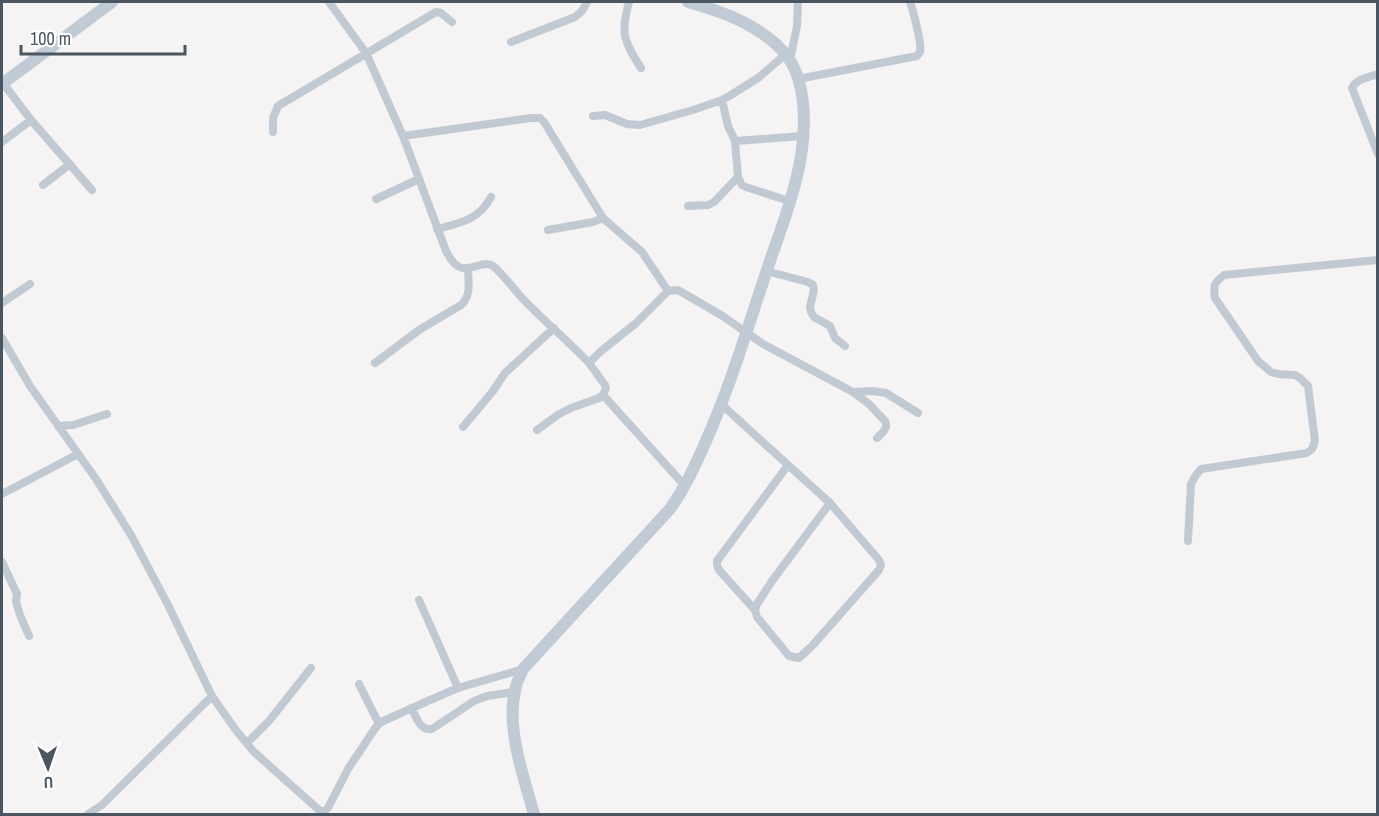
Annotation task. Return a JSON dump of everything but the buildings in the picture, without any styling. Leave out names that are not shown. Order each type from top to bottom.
[{"type":"main road","points":[[2,83],[112,2]]},
{"type":"main road","points":[[534,814],[514,732],[514,692],[523,669],[662,517],[685,486],[722,405],[789,201],[801,157],[802,100],[798,79],[788,57],[767,36],[742,21],[688,2]]},
{"type":"street","points":[[329,2],[366,53],[403,136],[449,257],[459,267],[486,265],[494,267],[519,295],[589,363],[605,385],[603,395],[599,398],[559,414],[537,430]]},
{"type":"street","points":[[512,42],[575,17],[587,2]]},
{"type":"street","points":[[629,2],[624,35],[626,43],[641,68]]},
{"type":"street","points":[[593,116],[605,115],[627,124],[640,125],[722,100],[788,57],[797,26],[798,2]]},
{"type":"street","points":[[798,79],[917,56],[920,46],[910,2]]},
{"type":"street","points":[[273,132],[273,118],[278,106],[436,12],[441,13],[452,22]]},
{"type":"street","points":[[1377,74],[1354,83],[1352,88],[1377,154]]},
{"type":"street","points":[[2,83],[92,189]]},
{"type":"street","points":[[722,100],[728,126],[735,141],[738,177],[742,185],[789,201]]},
{"type":"street","points":[[403,136],[540,118],[603,219],[642,252],[668,291]]},
{"type":"street","points":[[2,142],[32,120]]},
{"type":"street","points":[[735,141],[803,136]]},
{"type":"street","points":[[43,185],[70,164]]},
{"type":"street","points":[[688,206],[708,205],[714,202],[738,177]]},
{"type":"street","points":[[376,199],[419,179]]},
{"type":"street","points":[[437,229],[477,216],[491,197]]},
{"type":"street","points":[[548,230],[603,219]]},
{"type":"street","points":[[1188,541],[1191,484],[1201,469],[1307,453],[1312,449],[1315,441],[1308,386],[1294,375],[1271,372],[1258,361],[1215,298],[1214,287],[1218,279],[1224,275],[1377,260]]},
{"type":"street","points":[[375,363],[419,330],[465,302],[469,292],[468,268]]},
{"type":"street","points":[[766,271],[813,285],[811,312],[814,317],[830,326],[835,338],[845,346]]},
{"type":"street","points":[[2,303],[30,284]]},
{"type":"street","points":[[589,363],[668,291],[678,290],[763,344],[853,392],[869,404],[885,421],[885,429],[877,438]]},
{"type":"street","points":[[463,427],[494,391],[505,373],[554,328]]},
{"type":"street","points":[[2,338],[30,386],[96,479],[132,535],[212,696],[254,752],[319,810],[323,812],[328,808],[348,769],[380,724],[459,688],[523,669]]},
{"type":"street","points":[[853,392],[886,393],[918,413]]},
{"type":"street","points":[[603,395],[685,486]]},
{"type":"street","points":[[722,405],[830,503],[881,565],[838,617],[799,658],[789,656],[757,616],[755,610],[717,565],[717,561],[788,465]]},
{"type":"street","points":[[58,426],[73,425],[106,414]]},
{"type":"street","points":[[2,494],[78,454]]},
{"type":"street","points":[[755,610],[772,581],[830,503]]},
{"type":"street","points":[[2,562],[17,594],[16,602],[28,636]]},
{"type":"street","points":[[419,600],[459,688]]},
{"type":"street","points":[[247,743],[269,721],[311,668]]},
{"type":"street","points":[[359,684],[380,724]]},
{"type":"street","points":[[411,708],[423,728],[428,730],[474,701],[487,696],[514,692]]},
{"type":"street","points":[[88,814],[102,805],[212,696]]}]
